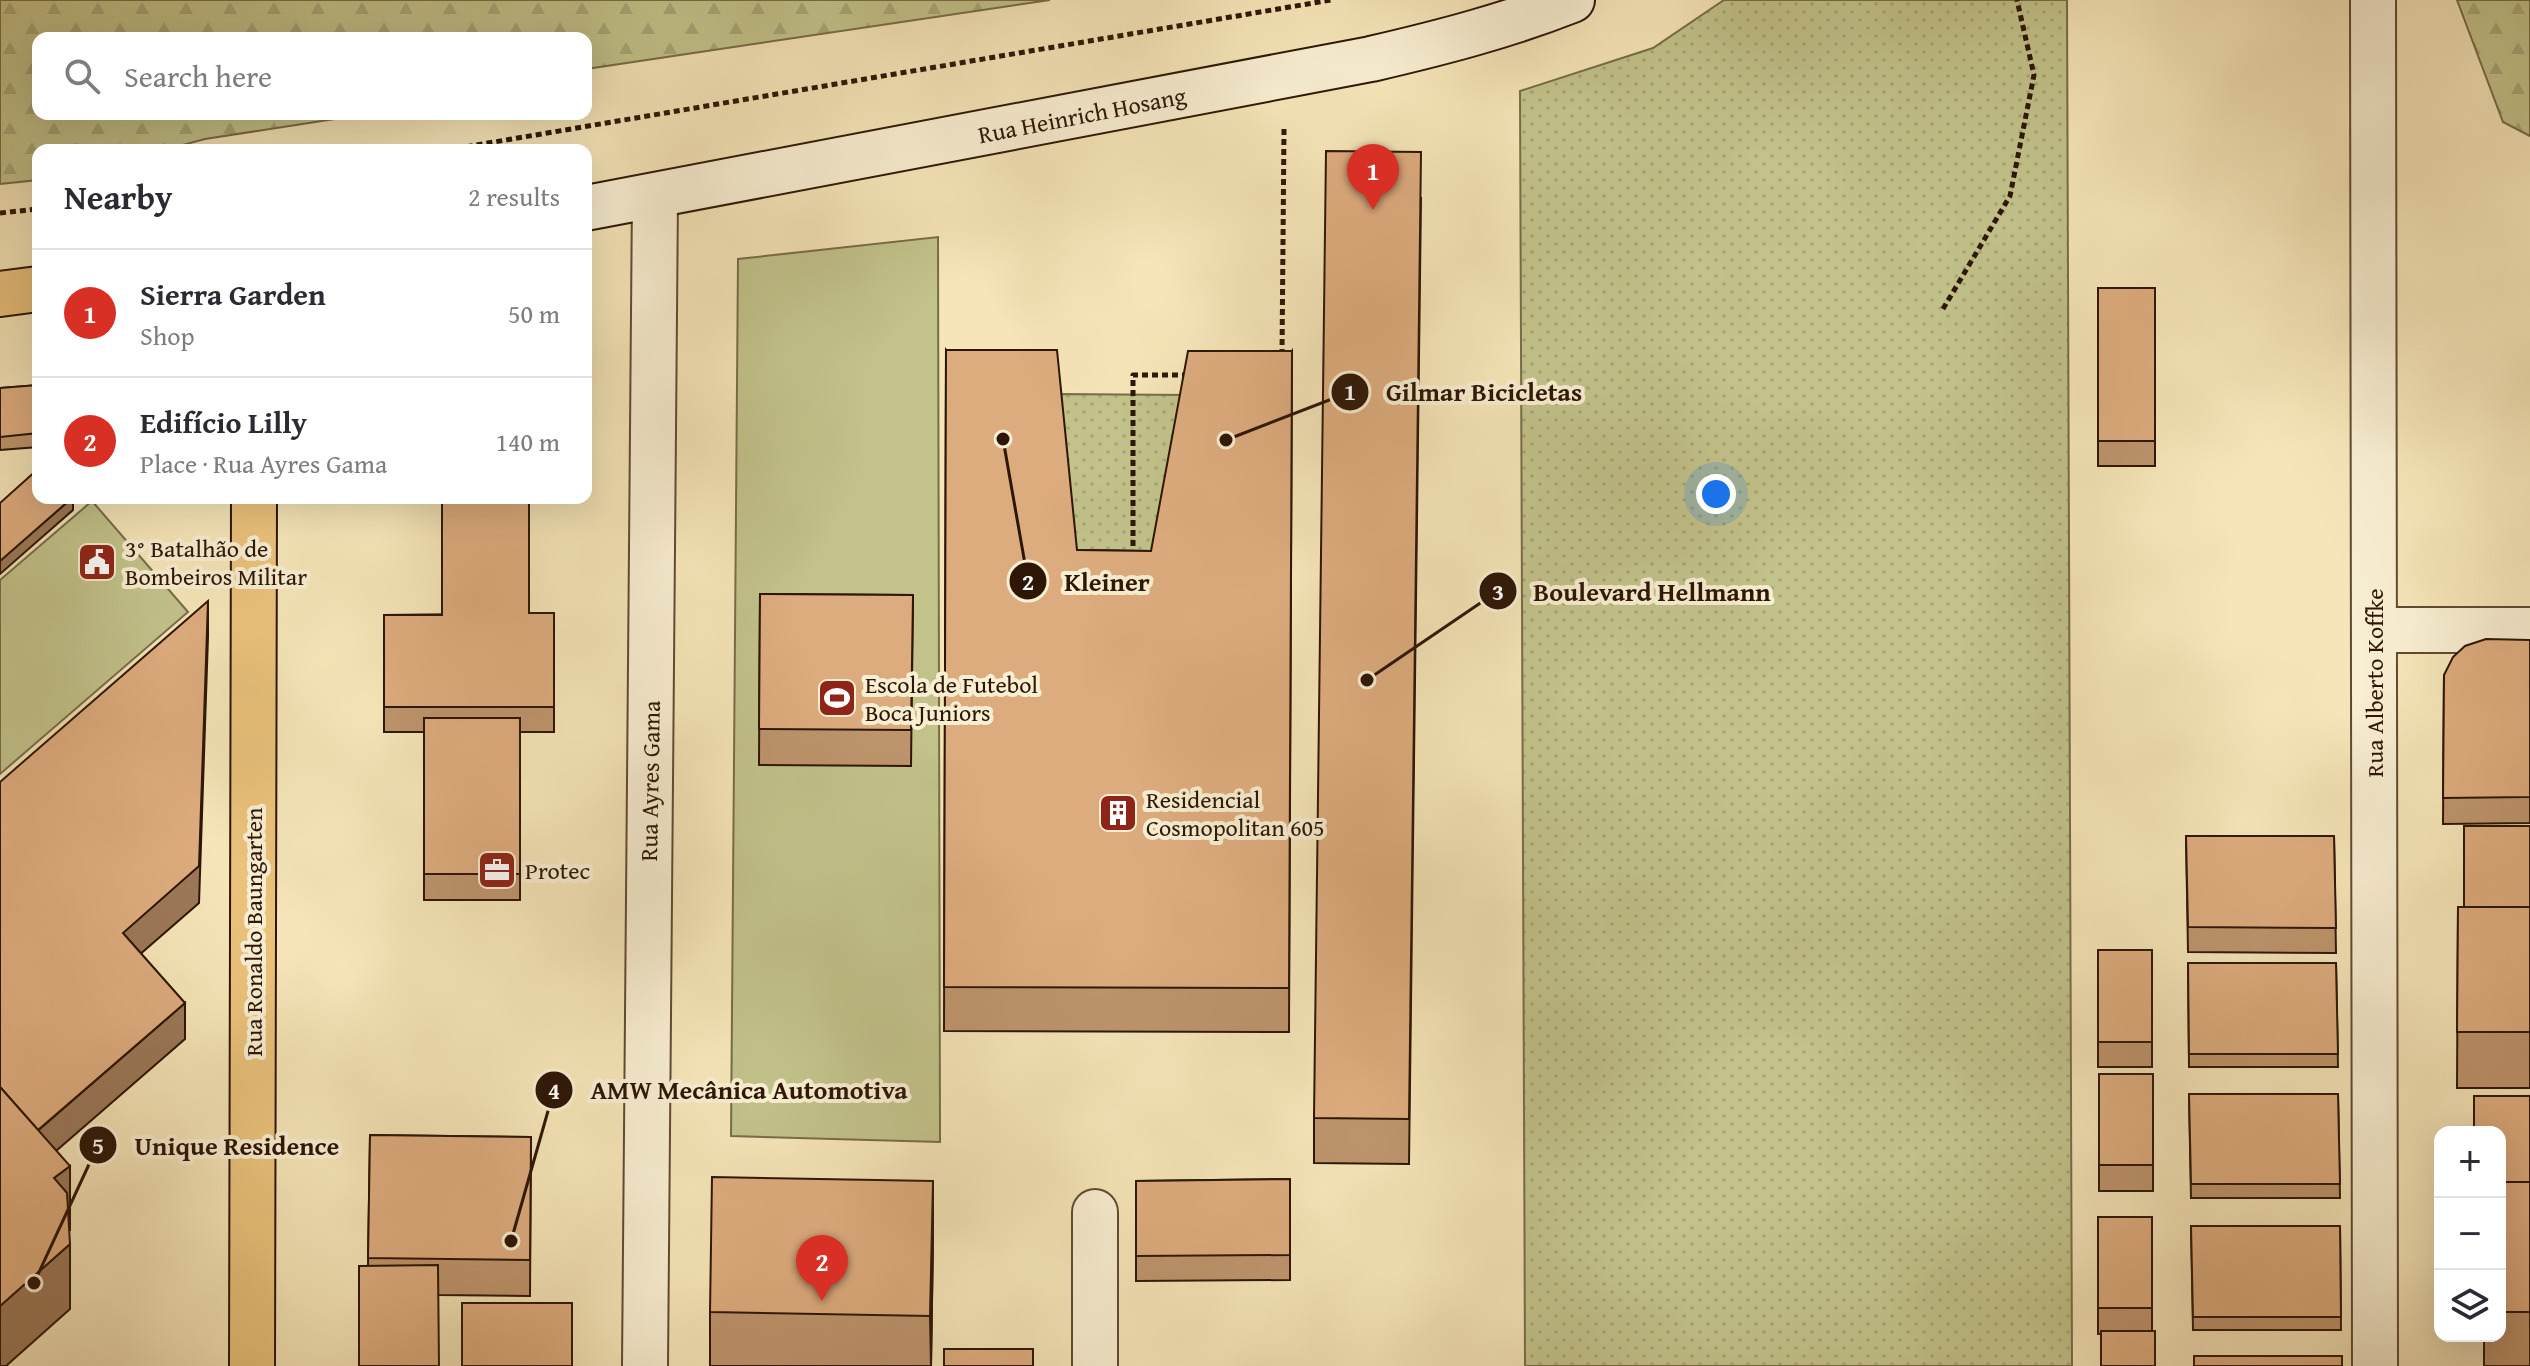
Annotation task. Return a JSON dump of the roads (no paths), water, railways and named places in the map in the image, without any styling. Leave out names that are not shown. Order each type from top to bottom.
[{"type":"main road","points":[[0,294],[32,290]]},
{"type":"main road","name":"Rua Ronaldo Baungarten","points":[[252,1366],[254,504]]},
{"type":"street","name":"Rua Heinrich Hosang","points":[[592,207],[1284,76],[1455,40],[1572,0]]},
{"type":"street","name":"Rua Alberto Koffke","points":[[2373,0],[2375,1366]]},
{"type":"street","name":"Rua Ayres Gama","points":[[645,1366],[655,197]]},
{"type":"street","points":[[2374,630],[2530,630]]},
{"type":"street","points":[[1095,1212],[1095,1366]]},
{"type":"place","name":"Sierra Garden","points":[[1373,210]]},
{"type":"place","name":"Kleiner","points":[[1003,439]]},
{"type":"place","name":"Gilmar Bicicletas","points":[[1226,440]]},
{"type":"place","name":"3° Batalhão de Bombeiros Militar","points":[[97,562]]},
{"type":"place","name":"Boulevard Hellmann","points":[[1367,680]]},
{"type":"place","name":"Escola de Futebol Boca Juniors","points":[[837,698]]},
{"type":"place","name":"Residencial Cosmopolitan 605","points":[[1118,813]]},
{"type":"place","name":"Protec","points":[[497,870]]},
{"type":"place","name":"AMW Mecânica Automotiva","points":[[511,1241]]},
{"type":"place","name":"Unique Residence","points":[[34,1283]]},
{"type":"place","name":"Edifício Lilly","points":[[822,1301]]}]
